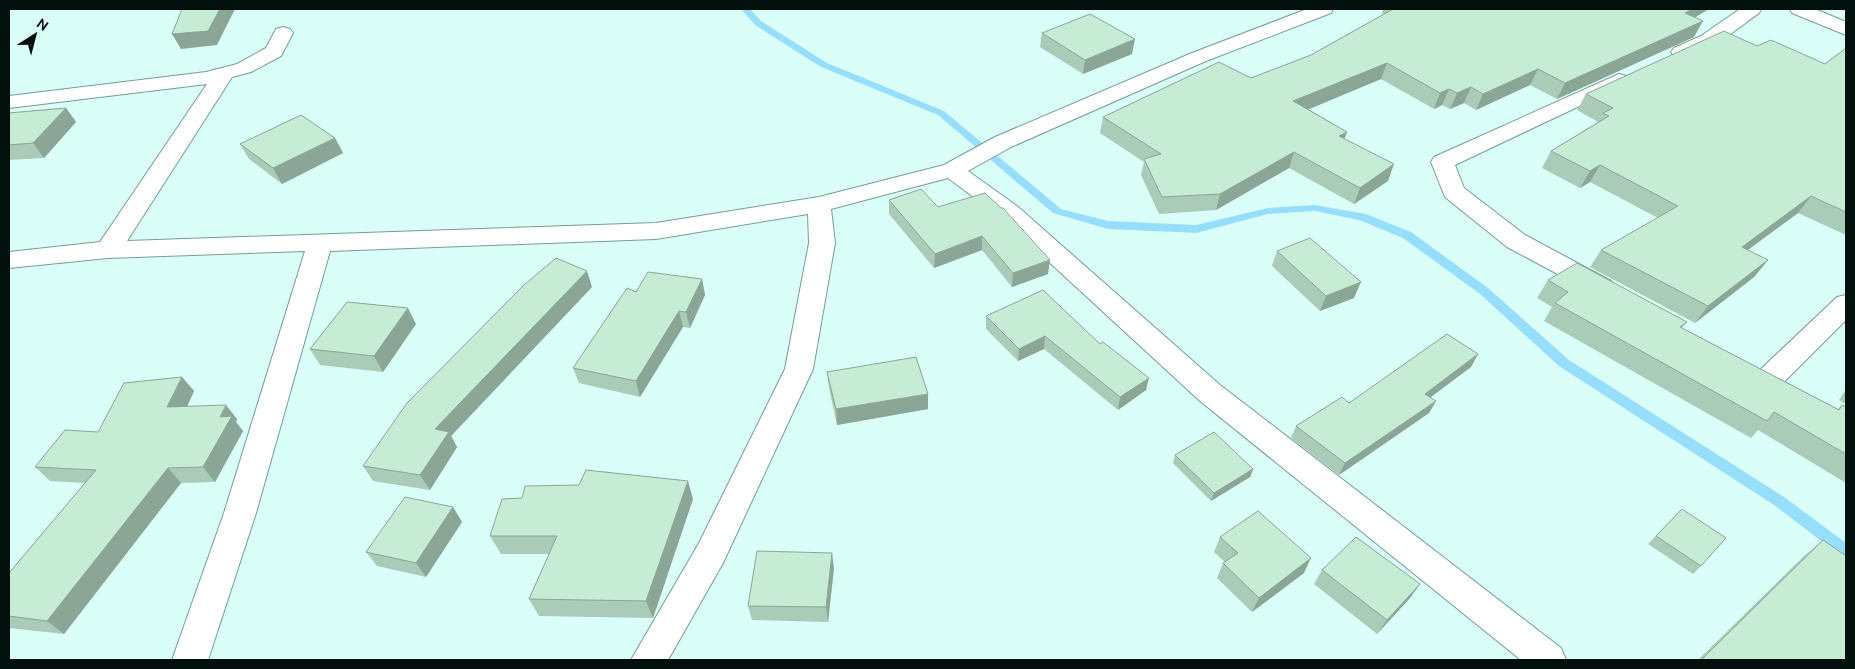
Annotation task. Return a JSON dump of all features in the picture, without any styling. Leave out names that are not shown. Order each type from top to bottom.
[{"type":"street","points":[[9,260],[108,250],[656,231],[819,205],[961,165],[1003,142],[1199,57],[1324,9]]},
{"type":"street","points":[[1663,60],[1708,40],[1752,9]]},
{"type":"street","points":[[1799,9],[1846,29]]},
{"type":"street","points":[[9,102],[207,78],[244,68],[274,52],[283,33]]},
{"type":"street","points":[[1622,297],[1516,241],[1453,192],[1442,162],[1637,72]]},
{"type":"street","points":[[108,250],[225,73]]},
{"type":"street","points":[[961,165],[1008,211],[1210,393],[1548,660]]},
{"type":"street","points":[[649,660],[711,553],[799,368],[822,243],[819,205]]},
{"type":"street","points":[[190,660],[240,513],[320,242]]},
{"type":"street","points":[[1796,391],[1762,372],[1846,304]]},
{"type":"building","points":[[182,9],[220,9],[208,31],[172,34]]},
{"type":"building","points":[[1393,9],[1693,9],[1685,13],[1703,21],[1565,83],[1538,69],[1483,94],[1471,87],[1457,93],[1449,89],[1440,93],[1387,63],[1293,101],[1347,132],[1339,136],[1394,164],[1360,188],[1294,152],[1220,194],[1162,197],[1144,159],[1161,154],[1103,117],[1219,62],[1251,78],[1311,55]]},
{"type":"building","points":[[1090,14],[1135,39],[1085,60],[1042,33]]},
{"type":"building","points":[[1724,31],[1757,46],[1771,40],[1825,64],[1846,48],[1846,212],[1811,196],[1742,247],[1768,260],[1708,306],[1601,250],[1678,206],[1600,165],[1590,171],[1551,151],[1609,116],[1603,113],[1613,108],[1586,94]]},
{"type":"building","points":[[66,108],[33,143],[9,145],[9,113]]},
{"type":"building","points":[[301,115],[335,138],[273,168],[240,144]]},
{"type":"building","points":[[921,189],[938,207],[985,193],[1003,208],[1050,260],[1013,273],[982,236],[935,254],[889,200]]},
{"type":"building","points":[[1310,238],[1361,282],[1326,296],[1277,251]]},
{"type":"building","points":[[556,258],[587,271],[435,429],[449,432],[420,475],[363,466],[407,403],[524,285]]},
{"type":"building","points":[[1577,263],[1687,322],[1680,327],[1839,410],[1842,405],[1846,407],[1846,454],[1774,412],[1767,421],[1555,303],[1568,292],[1548,280]]},
{"type":"building","points":[[648,272],[702,279],[686,312],[679,311],[636,381],[573,368],[627,288],[636,292]]},
{"type":"building","points":[[1043,290],[1100,344],[1103,342],[1149,378],[1120,397],[1045,336],[1019,349],[986,316]]},
{"type":"building","points":[[347,302],[408,308],[374,356],[310,349]]},
{"type":"building","points":[[1447,334],[1478,354],[1425,394],[1436,401],[1345,463],[1296,426],[1342,397],[1349,403]]},
{"type":"building","points":[[916,357],[928,394],[836,409],[827,372]]},
{"type":"building","points":[[182,377],[167,407],[226,405],[220,417],[232,416],[203,467],[168,468],[47,621],[9,616],[9,573],[96,470],[35,467],[65,430],[98,432],[124,383]]},
{"type":"building","points":[[1214,432],[1253,469],[1214,493],[1175,455]]},
{"type":"building","points":[[586,470],[688,481],[646,601],[529,599],[557,536],[490,536],[502,499],[522,498],[525,486],[579,485]]},
{"type":"building","points":[[405,497],[453,507],[416,563],[366,552]]},
{"type":"building","points":[[1682,509],[1726,538],[1701,566],[1656,536]]},
{"type":"building","points":[[1258,511],[1311,558],[1259,598],[1223,563],[1238,553],[1220,537]]},
{"type":"building","points":[[1356,537],[1420,584],[1387,620],[1322,570]]},
{"type":"building","points":[[1823,540],[1846,556],[1846,660],[1701,660]]},
{"type":"building","points":[[757,551],[832,553],[826,607],[748,606]]},
{"type":"waterway","points":[[745,9],[758,23],[824,65],[941,113],[1057,211],[1108,225],[1196,229],[1268,211],[1315,208],[1362,217],[1407,235],[1484,291],[1564,363],[1779,501],[1846,551]]}]
